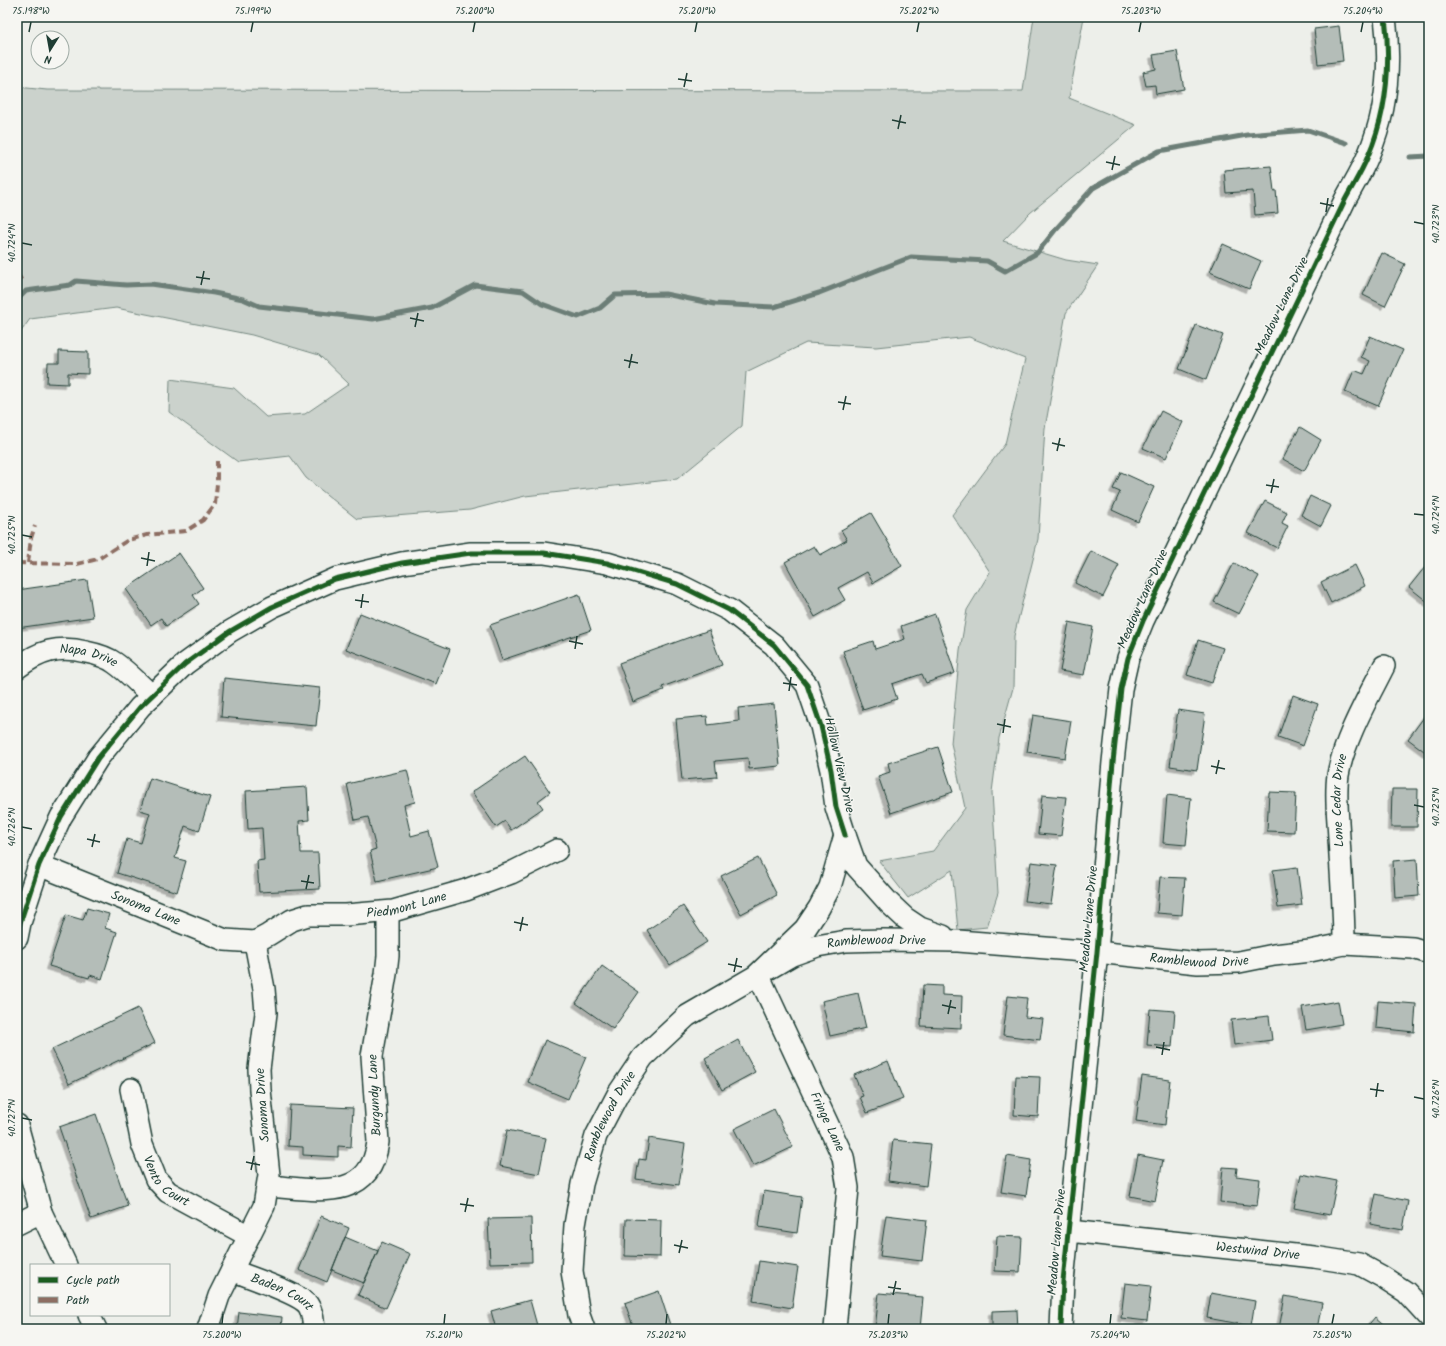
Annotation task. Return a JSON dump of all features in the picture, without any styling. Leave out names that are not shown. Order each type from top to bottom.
[{"type":"street","name":"Meadow Lane Drive","points":[[1061,1329],[1068,1231],[1097,952],[1115,748],[1121,690],[1128,658],[1143,621],[1345,200],[1368,157],[1382,113],[1388,79],[1388,40],[1385,17]]},
{"type":"street","name":"Hollow View Drive","points":[[17,938],[20,923],[39,866],[61,817],[98,758],[140,707],[185,664],[229,632],[272,607],[335,579],[402,563],[471,553],[544,553],[607,563],[677,584],[729,610],[774,645],[807,685],[820,726],[831,770],[836,807],[856,866],[905,918],[920,928],[958,941]]},
{"type":"street","name":"Napa Drive","points":[[17,668],[43,652],[56,649],[73,648],[97,654],[115,663],[152,696]]},
{"type":"street","name":"Lone Cedar Drive","points":[[1344,944],[1344,902],[1336,794],[1338,774],[1345,751],[1356,724],[1384,666]]},
{"type":"street","points":[[758,974],[805,929],[819,908],[830,887],[845,835]]},
{"type":"street","name":"Piedmont Lane","points":[[254,942],[292,920],[308,915],[346,915],[388,912],[472,888],[511,873],[557,850]]},
{"type":"street","name":"Sonoma Lane","points":[[39,866],[225,940],[254,942]]},
{"type":"street","name":"Burgundy Lane","points":[[268,1186],[324,1189],[342,1188],[354,1184],[363,1177],[371,1166],[377,1151],[378,1142],[372,1056],[387,968],[388,912]]},
{"type":"street","name":"Ramblewood Drive","points":[[584,1329],[579,1315],[572,1271],[575,1233],[582,1184],[596,1136],[618,1094],[643,1057],[687,1016],[792,955],[817,946],[846,941],[884,940],[958,941],[1097,952],[1198,963],[1239,962],[1344,944],[1413,948],[1429,953]]},
{"type":"street","name":"Sonoma Drive","points":[[208,1329],[220,1296],[264,1206],[268,1186],[269,1175],[259,1069],[266,1013],[264,988],[254,942]]},
{"type":"street","name":"Fringe Lane","points":[[758,974],[844,1157],[848,1188],[835,1329]]},
{"type":"street","name":"Vento Court","points":[[131,1089],[142,1144],[156,1179],[168,1192],[249,1236]]},
{"type":"street","points":[[17,1125],[41,1212],[66,1264]]},
{"type":"street","points":[[17,1224],[41,1212]]},
{"type":"street","name":"Westwind Drive","points":[[1068,1231],[1314,1257],[1359,1264],[1406,1292],[1429,1317]]},
{"type":"street","name":"Baden Court","points":[[232,1270],[298,1296],[308,1305],[313,1316],[314,1329]]},
{"type":"street","points":[[90,1316],[96,1329]]},
{"type":"shaded area","points":[[1034,17],[1084,17],[1069,98],[1136,125],[1030,213],[1003,241],[1066,260],[1098,265],[1066,313],[1045,428],[1038,539],[1014,636],[1013,688],[999,738],[992,792],[998,893],[987,927],[958,930],[952,870],[908,898],[879,861],[933,851],[965,808],[951,743],[960,650],[967,610],[990,572],[952,515],[1005,444],[1025,359],[969,337],[876,347],[806,343],[746,372],[742,426],[677,479],[525,496],[470,510],[357,519],[306,478],[290,456],[238,462],[169,412],[170,379],[234,388],[266,417],[305,414],[349,384],[319,355],[252,335],[116,308],[30,319],[17,337],[17,87],[47,90],[1023,91]]},
{"type":"building","points":[[1339,26],[1343,61],[1318,64],[1314,29]]},
{"type":"building","points":[[1177,51],[1184,89],[1156,94],[1155,85],[1146,86],[1143,72],[1156,69],[1153,55]]},
{"type":"building","points":[[1271,166],[1274,191],[1276,190],[1278,213],[1255,215],[1253,191],[1226,193],[1224,170]]},
{"type":"building","points":[[1223,244],[1261,261],[1249,289],[1210,272]]},
{"type":"building","points":[[1382,253],[1405,264],[1385,306],[1363,295]]},
{"type":"building","points":[[1196,325],[1223,335],[1206,380],[1179,369]]},
{"type":"building","points":[[1370,336],[1403,350],[1378,406],[1345,392],[1354,370],[1364,374],[1370,361],[1361,357]]},
{"type":"building","points":[[59,351],[88,352],[88,374],[68,373],[68,384],[47,383],[48,363],[59,363]]},
{"type":"building","points":[[1161,411],[1183,422],[1166,458],[1143,448]]},
{"type":"building","points":[[1300,427],[1321,440],[1304,471],[1283,459]]},
{"type":"building","points":[[1121,472],[1154,487],[1138,522],[1112,510],[1120,492],[1113,489]]},
{"type":"building","points":[[1310,496],[1331,506],[1321,526],[1301,515]]},
{"type":"building","points":[[1265,501],[1287,512],[1282,523],[1288,526],[1277,548],[1248,533]]},
{"type":"building","points":[[871,513],[902,566],[873,583],[867,572],[838,588],[845,600],[815,617],[785,562],[814,546],[820,555],[847,540],[841,530]]},
{"type":"building","points":[[1091,551],[1119,565],[1103,597],[1075,583]]},
{"type":"building","points":[[179,553],[203,588],[193,595],[199,604],[166,626],[161,618],[151,625],[126,589]]},
{"type":"building","points":[[1234,563],[1259,576],[1239,614],[1214,602]]},
{"type":"building","points":[[1355,565],[1365,586],[1331,603],[1321,582]]},
{"type":"building","points":[[1425,567],[1429,570],[1429,603],[1409,587]]},
{"type":"building","points":[[87,580],[93,617],[17,628],[17,590]]},
{"type":"building","points":[[579,594],[591,630],[502,660],[490,625]]},
{"type":"building","points":[[360,613],[450,649],[436,684],[346,649]]},
{"type":"building","points":[[935,614],[955,673],[926,683],[922,674],[892,684],[897,699],[863,710],[843,651],[873,641],[875,649],[905,639],[901,626]]},
{"type":"building","points":[[1069,622],[1093,627],[1084,675],[1060,671]]},
{"type":"building","points":[[709,630],[722,665],[662,687],[664,690],[633,702],[619,663]]},
{"type":"building","points":[[1198,640],[1223,648],[1212,683],[1187,675]]},
{"type":"building","points":[[224,678],[320,688],[316,726],[221,717]]},
{"type":"building","points":[[1293,695],[1318,704],[1303,746],[1278,737]]},
{"type":"building","points":[[774,704],[780,766],[749,769],[748,758],[715,761],[717,777],[682,780],[676,719],[707,716],[708,725],[739,721],[738,708]]},
{"type":"building","points":[[1178,710],[1205,714],[1197,770],[1170,766]]},
{"type":"building","points":[[1427,713],[1429,715],[1428,754],[1408,739]]},
{"type":"building","points":[[1033,715],[1071,721],[1065,758],[1027,752]]},
{"type":"building","points":[[938,747],[953,792],[891,813],[878,776],[890,772],[888,763]]},
{"type":"building","points":[[525,756],[550,792],[538,801],[543,808],[511,830],[505,821],[496,827],[472,792]]},
{"type":"building","points":[[407,770],[415,802],[404,805],[411,836],[429,831],[438,867],[377,881],[370,851],[376,849],[368,817],[355,820],[347,784]]},
{"type":"building","points":[[150,778],[210,797],[199,831],[185,826],[175,858],[186,861],[177,892],[117,873],[127,839],[141,843],[150,813],[140,810]]},
{"type":"building","points":[[307,787],[309,820],[299,821],[301,853],[318,853],[320,889],[259,892],[257,861],[264,860],[262,828],[248,829],[246,791]]},
{"type":"building","points":[[1392,789],[1418,789],[1417,827],[1391,827]]},
{"type":"building","points":[[1269,792],[1296,793],[1294,832],[1267,831]]},
{"type":"building","points":[[1042,795],[1066,797],[1061,836],[1038,834]]},
{"type":"building","points":[[1167,795],[1191,798],[1186,845],[1163,843]]},
{"type":"building","points":[[758,858],[777,895],[741,914],[721,876]]},
{"type":"building","points":[[1417,859],[1419,896],[1395,898],[1393,861]]},
{"type":"building","points":[[1031,862],[1057,865],[1051,904],[1025,901]]},
{"type":"building","points":[[1297,867],[1302,905],[1278,908],[1273,870]]},
{"type":"building","points":[[1160,877],[1185,878],[1182,915],[1157,913]]},
{"type":"building","points":[[683,906],[707,942],[670,965],[647,930]]},
{"type":"building","points":[[87,908],[109,914],[105,928],[117,932],[102,979],[90,975],[89,978],[49,966],[66,915],[83,920]]},
{"type":"building","points":[[602,966],[639,992],[613,1029],[576,1003]]},
{"type":"building","points":[[923,985],[942,986],[942,995],[962,996],[961,1028],[921,1026]]},
{"type":"building","points":[[858,993],[866,1028],[830,1036],[822,1001]]},
{"type":"building","points":[[1008,996],[1027,998],[1025,1017],[1043,1019],[1040,1040],[1003,1035]]},
{"type":"building","points":[[1338,1001],[1342,1024],[1306,1030],[1302,1007]]},
{"type":"building","points":[[1378,1001],[1416,1004],[1414,1032],[1376,1028]]},
{"type":"building","points":[[138,1008],[155,1043],[69,1084],[52,1049]]},
{"type":"building","points":[[1150,1009],[1175,1011],[1172,1047],[1147,1045]]},
{"type":"building","points":[[1269,1016],[1272,1040],[1234,1045],[1231,1020]]},
{"type":"building","points":[[545,1040],[586,1057],[568,1099],[528,1082]]},
{"type":"building","points":[[738,1040],[755,1072],[722,1090],[705,1058]]},
{"type":"building","points":[[888,1061],[903,1099],[867,1113],[860,1097],[863,1096],[854,1075]]},
{"type":"building","points":[[1016,1076],[1040,1077],[1038,1117],[1014,1115]]},
{"type":"building","points":[[1142,1076],[1170,1080],[1165,1125],[1136,1121]]},
{"type":"building","points":[[290,1105],[353,1108],[351,1147],[338,1146],[338,1157],[303,1155],[303,1147],[288,1146]]},
{"type":"building","points":[[774,1109],[793,1147],[753,1166],[734,1129]]},
{"type":"building","points":[[96,1114],[128,1206],[91,1219],[59,1127]]},
{"type":"building","points":[[507,1130],[546,1138],[539,1174],[500,1166]]},
{"type":"building","points":[[649,1138],[685,1144],[679,1185],[636,1179],[639,1159],[646,1160]]},
{"type":"building","points":[[893,1140],[931,1144],[926,1186],[888,1181]]},
{"type":"building","points":[[1138,1155],[1163,1160],[1155,1201],[1130,1196]]},
{"type":"building","points":[[1007,1156],[1031,1160],[1026,1196],[1001,1192]]},
{"type":"building","points":[[1223,1167],[1237,1168],[1236,1176],[1260,1179],[1257,1206],[1220,1202]]},
{"type":"building","points":[[1301,1174],[1337,1181],[1330,1215],[1294,1208]]},
{"type":"building","points":[[764,1191],[802,1197],[797,1233],[759,1227]]},
{"type":"building","points":[[1376,1194],[1408,1201],[1403,1230],[1370,1224]]},
{"type":"building","points":[[886,1215],[927,1220],[922,1261],[880,1256]]},
{"type":"building","points":[[321,1216],[349,1228],[327,1282],[299,1270]]},
{"type":"building","points":[[531,1218],[532,1262],[490,1263],[488,1219]]},
{"type":"building","points":[[626,1219],[661,1220],[660,1257],[625,1256]]},
{"type":"building","points":[[997,1236],[1022,1237],[1020,1272],[995,1271]]},
{"type":"building","points":[[345,1237],[378,1251],[364,1283],[332,1270]]},
{"type":"building","points":[[382,1242],[410,1254],[386,1308],[358,1295]]},
{"type":"building","points":[[759,1261],[798,1267],[792,1308],[753,1301]]},
{"type":"building","points":[[1125,1283],[1151,1286],[1147,1321],[1121,1318]]},
{"type":"building","points":[[659,1291],[671,1328],[634,1329],[625,1303]]},
{"type":"building","points":[[879,1293],[923,1297],[920,1329],[875,1329]]},
{"type":"building","points":[[1211,1293],[1255,1301],[1251,1326],[1207,1318]]},
{"type":"building","points":[[1285,1296],[1322,1303],[1317,1329],[1301,1326],[1301,1329],[1279,1329]]},
{"type":"building","points":[[530,1300],[538,1329],[496,1329],[491,1311]]},
{"type":"building","points":[[1017,1310],[1018,1329],[992,1329],[992,1311]]},
{"type":"building","points":[[239,1312],[282,1317],[281,1329],[237,1329]]},
{"type":"building","points":[[1375,1317],[1389,1329],[1365,1329]]},
{"type":"waterway","points":[[17,300],[26,291],[70,285],[76,281],[126,285],[151,284],[214,293],[243,299],[259,306],[373,319],[432,308],[475,285],[523,291],[542,304],[578,317],[600,308],[615,295],[665,294],[715,304],[774,307],[819,293],[911,257],[987,261],[1005,271],[1037,253],[1056,229],[1093,188],[1159,151],[1247,135],[1308,130],[1346,143]]},
{"type":"waterway","points":[[1410,157],[1429,156]]},
{"type":"marked path","points":[[17,273],[22,281]]},
{"type":"marked path","points":[[17,563],[77,564],[98,559],[128,540],[147,535],[186,531],[203,520],[215,504],[217,461]]},
{"type":"marked path","points":[[28,563],[31,538],[35,526]]},
{"type":"cycle path","points":[[1061,1329],[1063,1281],[1097,952],[1113,762],[1121,689],[1128,658],[1143,621],[1345,200],[1368,156],[1380,122],[1386,88],[1388,52],[1385,17]]},
{"type":"cycle path","points":[[17,938],[20,923],[39,865],[61,817],[98,758],[140,707],[185,664],[229,632],[272,607],[335,579],[402,563],[471,553],[544,553],[607,563],[677,584],[729,610],[774,645],[807,685],[821,726],[831,770],[836,807],[845,835]]}]
